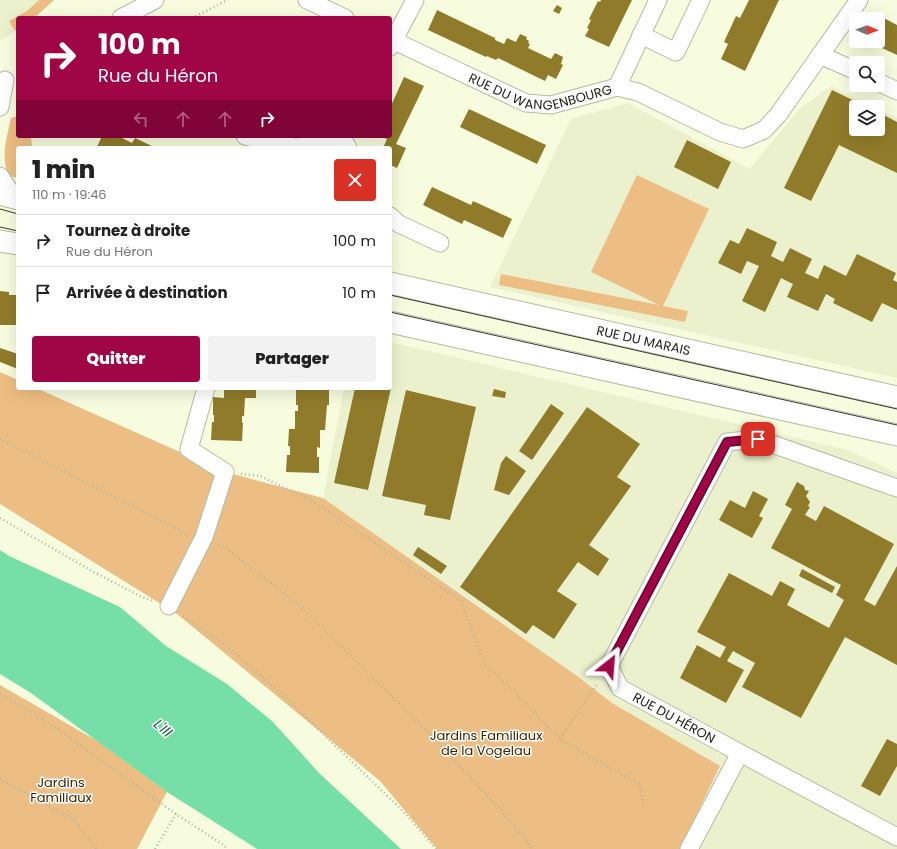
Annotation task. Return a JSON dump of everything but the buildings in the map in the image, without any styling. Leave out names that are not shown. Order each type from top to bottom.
[{"type":"main road","points":[[0,240],[16,244]]},
{"type":"main road","name":"RUE DU MARAIS","points":[[392,283],[897,397]]},
{"type":"main road","points":[[392,322],[897,435]]},
{"type":"street","points":[[125,16],[155,0]]},
{"type":"street","points":[[307,0],[341,16]]},
{"type":"street","points":[[392,40],[415,0]]},
{"type":"street","points":[[617,87],[658,0]]},
{"type":"street","points":[[641,35],[676,52],[701,0]]},
{"type":"street","name":"RUE DU WANGENBOURG","points":[[392,42],[526,103],[551,105],[617,87],[638,92],[720,132],[743,139],[764,130],[778,115],[859,0]]},
{"type":"street","points":[[820,55],[849,68]]},
{"type":"street","points":[[0,107],[8,79]]},
{"type":"street","points":[[885,85],[897,91]]},
{"type":"street","points":[[254,138],[290,146]]},
{"type":"street","points":[[308,146],[348,143]]},
{"type":"street","points":[[0,176],[9,190],[10,197]]},
{"type":"street","points":[[392,218],[399,224],[440,243]]},
{"type":"street","points":[[169,606],[204,537],[225,472],[189,449],[205,390]]},
{"type":"street","points":[[609,666],[727,442],[758,439],[897,488]]},
{"type":"street","name":"RUE DU HÉRON","points":[[609,666],[620,688],[897,837]]},
{"type":"street","points":[[689,849],[740,753]]},
{"type":"path","points":[[196,16],[228,0]]},
{"type":"path","points":[[0,439],[185,533],[204,537],[226,548],[299,605],[432,736],[506,816],[533,849]]},
{"type":"path","points":[[225,472],[260,476],[316,503],[461,601],[484,662],[560,739],[639,784],[644,806]]},
{"type":"path","points":[[0,518],[104,578],[142,597],[169,606],[235,653],[288,700],[406,814],[436,849]]},
{"type":"path","points":[[560,739],[609,666]]},
{"type":"path","points":[[0,694],[40,717],[176,814],[228,849]]},
{"type":"path","points":[[0,779],[73,818],[97,849]]},
{"type":"path","points":[[154,849],[176,814]]},
{"type":"shaded area","points":[[0,0],[54,0],[36,16],[16,16],[16,30],[0,41]]},
{"type":"shaded area","points":[[831,86],[860,100],[849,100],[849,136],[885,136],[885,112],[897,118],[897,378],[490,287],[571,119],[628,103],[750,169],[800,108]]},
{"type":"shaded area","points":[[392,342],[848,450],[897,473],[897,849],[680,849],[720,766],[612,703],[323,498],[344,390],[392,390]]},
{"type":"green space","points":[[39,0],[54,0],[36,16],[18,16],[27,11]]},
{"type":"green space","points":[[16,17],[16,30],[15,31],[9,21]]},
{"type":"green space","points":[[16,117],[16,138],[31,138],[32,146],[16,146],[16,178],[9,176],[5,162],[5,147],[11,118]]},
{"type":"green space","points":[[637,175],[709,209],[663,306],[688,311],[685,322],[499,285],[501,274],[659,305],[591,272]]},
{"type":"green space","name":"Jardins Familiaux de la Vogelau","points":[[0,372],[16,379],[16,390],[40,390],[225,472],[323,498],[577,676],[612,703],[720,766],[680,849],[437,849],[380,781],[177,614],[0,504]]},
{"type":"green space","name":"Jardins Familiaux","points":[[0,685],[99,742],[167,792],[137,849],[0,849]]},
{"type":"water","name":"L'Ill","points":[[0,550],[9,556],[120,607],[166,646],[227,684],[273,722],[319,773],[401,849],[257,849],[167,792],[31,693],[0,674]]},
{"type":"tram line","points":[[0,209],[16,213]]},
{"type":"tram line","points":[[0,227],[16,231]]},
{"type":"tram line","points":[[392,295],[897,409]]},
{"type":"tram line","points":[[392,312],[897,425]]},
{"type":"route","points":[[609,666],[727,442],[758,439]]}]
